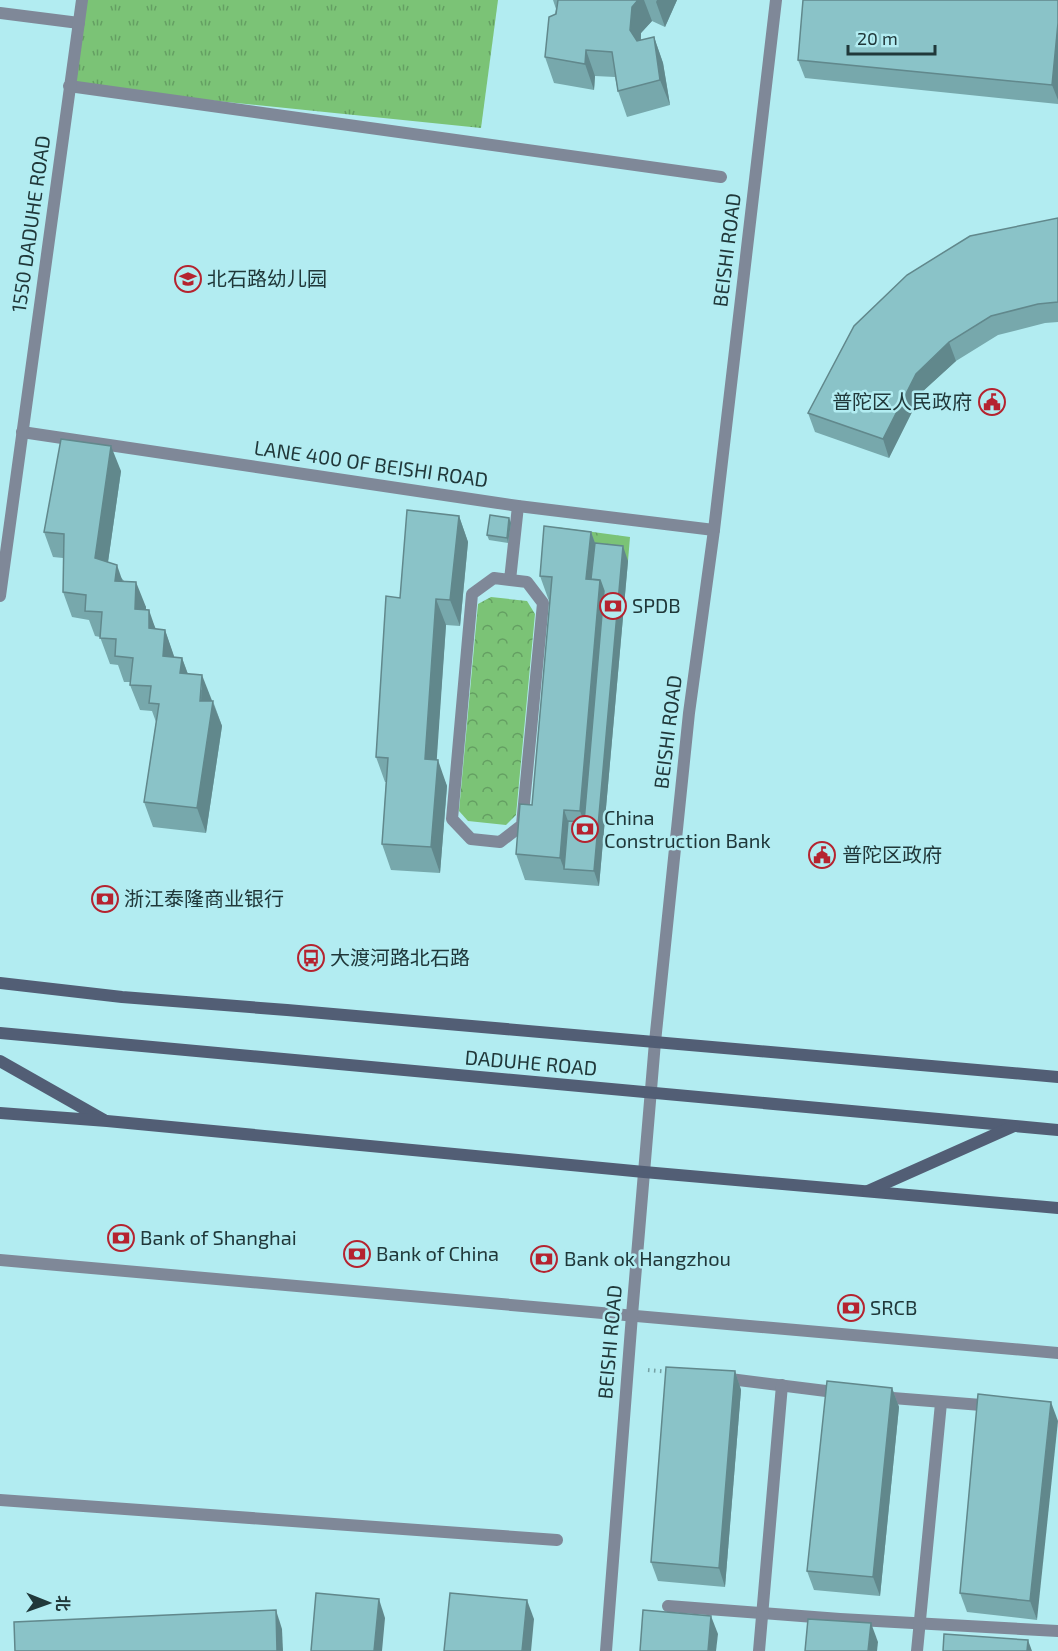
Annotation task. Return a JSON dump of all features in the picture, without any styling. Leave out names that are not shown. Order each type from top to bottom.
[{"type":"main road","name":"DADUHE ROAD","points":[[0,983],[122,997],[1058,1077]]},
{"type":"main road","name":"DADUHE ROAD","points":[[0,1034],[1058,1130]]},
{"type":"main road","points":[[0,1061],[107,1121]]},
{"type":"main road","points":[[0,1113],[1058,1208]]},
{"type":"main road","points":[[866,1191],[1015,1126]]},
{"type":"street","name":"1550 DADUHE ROAD","points":[[0,596],[82,0]]},
{"type":"street","name":"BEISHI ROAD","points":[[606,1651],[655,1042],[689,713],[714,530],[776,0]]},
{"type":"street","points":[[0,13],[79,23]]},
{"type":"street","points":[[69,86],[722,177]]},
{"type":"street","name":"LANE 400 OF BEISHI ROAD","points":[[22,432],[518,506],[714,530]]},
{"type":"street","points":[[510,580],[518,506]]},
{"type":"street","points":[[494,578],[510,580],[527,582],[543,603],[522,825],[500,842],[471,839],[453,819],[472,594],[494,578]]},
{"type":"street","points":[[0,1260],[1058,1353]]},
{"type":"street","points":[[712,1377],[940,1403],[1011,1407]]},
{"type":"street","points":[[759,1651],[782,1385]]},
{"type":"street","points":[[917,1651],[940,1403]]},
{"type":"street","points":[[0,1500],[557,1540]]},
{"type":"street","points":[[668,1606],[763,1614],[1058,1631]]},
{"type":"path","points":[[627,1369],[677,1373]]},
{"type":"green space","points":[[82,0],[498,0],[481,128],[69,86]]},
{"type":"green space","points":[[556,527],[630,537],[628,561],[553,551]]},
{"type":"green space","points":[[491,597],[527,601],[535,614],[516,815],[506,825],[468,821],[459,811],[478,604]]},
{"type":"building","points":[[558,0],[638,0],[632,7],[630,30],[637,41],[654,37],[660,80],[618,91],[612,52],[586,50],[585,64],[545,57],[549,17],[556,14]]},
{"type":"building","points":[[803,0],[1058,0],[1052,85],[798,60]]},
{"type":"building","points":[[1058,218],[1058,302],[1038,304],[991,316],[949,342],[916,374],[883,439],[808,413],[854,326],[907,275],[970,236]]},
{"type":"building","points":[[61,439],[111,446],[95,558],[117,565],[115,581],[136,582],[135,609],[149,610],[149,628],[165,630],[163,656],[182,658],[180,673],[202,675],[200,701],[213,701],[197,808],[144,802],[159,704],[149,703],[151,686],[130,685],[133,658],[115,656],[116,639],[100,638],[102,612],[85,611],[86,595],[63,592],[64,534],[44,532]]},
{"type":"building","points":[[407,510],[459,516],[450,600],[436,599],[425,759],[438,760],[431,847],[382,844],[388,758],[376,757],[386,596],[400,598]]},
{"type":"building","points":[[490,515],[509,518],[507,538],[487,535]]},
{"type":"building","points":[[544,526],[591,532],[586,579],[600,580],[580,811],[564,810],[560,858],[516,854],[520,804],[532,805],[552,577],[540,576]]},
{"type":"building","points":[[595,543],[623,546],[594,871],[564,869],[568,821],[584,822],[604,591],[600,580],[591,579]]},
{"type":"building","points":[[666,1367],[735,1371],[719,1568],[651,1562]]},
{"type":"building","points":[[827,1381],[892,1388],[873,1577],[807,1571]]},
{"type":"building","points":[[978,1394],[1051,1402],[1030,1601],[960,1593]]},
{"type":"building","points":[[316,1593],[379,1599],[374,1651],[311,1651]]},
{"type":"building","points":[[450,1593],[527,1600],[522,1651],[444,1651]]},
{"type":"building","points":[[276,1610],[277,1651],[15,1651],[14,1622]]},
{"type":"building","points":[[643,1610],[711,1616],[708,1651],[640,1651]]},
{"type":"building","points":[[808,1619],[871,1623],[868,1651],[805,1651]]},
{"type":"building","points":[[944,1634],[1028,1640],[1027,1651],[943,1651]]},
{"type":"place","name":"北石路幼儿园","points":[[188,279]]},
{"type":"place","name":"普陀区人民政府","points":[[992,402]]},
{"type":"place","name":"SPDB","points":[[613,606]]},
{"type":"place","name":"China Construction Bank","points":[[585,829]]},
{"type":"place","name":"普陀区政府","points":[[822,855]]},
{"type":"place","name":"浙江泰隆商业银行","points":[[105,899]]},
{"type":"place","name":"大渡河路北石路","points":[[311,958]]},
{"type":"place","name":"Bank of Shanghai","points":[[121,1238]]},
{"type":"place","name":"Bank of China","points":[[357,1254]]},
{"type":"place","name":"Bank ok Hangzhou","points":[[544,1259]]},
{"type":"place","name":"SRCB","points":[[851,1308]]}]
